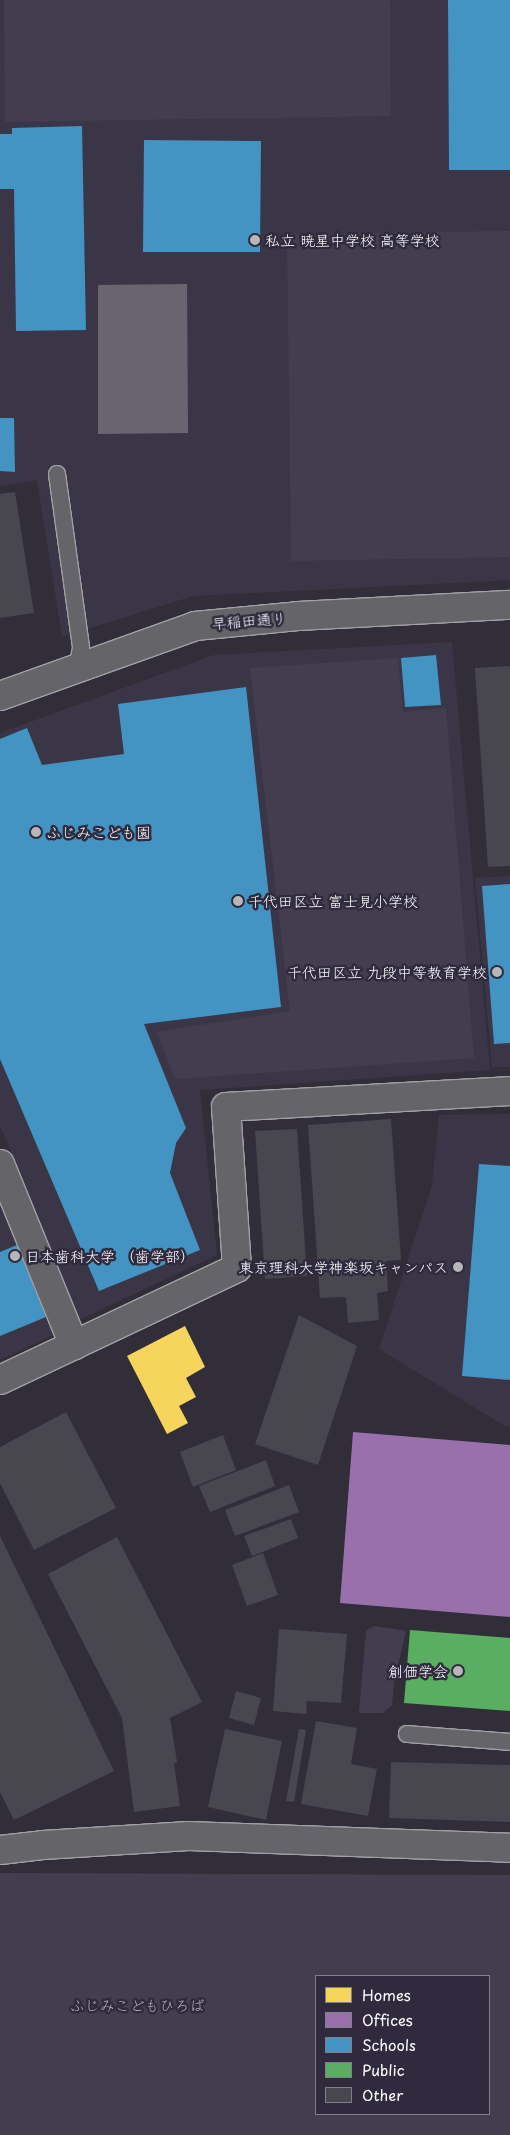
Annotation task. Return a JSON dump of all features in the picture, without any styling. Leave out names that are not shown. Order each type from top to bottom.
[{"type":"street","name":"早稲田通り","points":[[0,696],[195,626],[298,616],[510,605]]},
{"type":"street","points":[[0,1380],[237,1268],[226,1107],[510,1092]]},
{"type":"street","points":[[0,1164],[74,1345]]},
{"type":"street","points":[[0,1850],[44,1845],[189,1836],[510,1848]]},
{"type":"lane","points":[[57,474],[81,648],[77,669]]},
{"type":"lane","points":[[407,1734],[510,1742]]},
{"type":"shaded area","name":"私立 暁星中学校 高等学校","points":[[0,0],[510,0],[510,580],[193,596],[62,637],[37,480],[0,486]]},
{"type":"shaded area","points":[[187,284],[188,433],[98,434],[98,285]]},
{"type":"shaded area","name":"千代田区立 富士見小学校","points":[[452,642],[490,1070],[200,1090],[217,1255],[79,1320],[0,1125],[0,733],[214,655]]},
{"type":"shaded area","name":"千代田区立 九段中等教育学校","points":[[510,876],[510,1067],[492,1067],[475,878]]},
{"type":"shaded area","name":"東京理科大学神楽坂キャンパス","points":[[510,1114],[510,1426],[505,1426],[379,1349],[432,1185],[439,1115]]},
{"type":"shaded area","name":"日本歯科大学 （歯学部）","points":[[0,1187],[58,1326],[55,1334],[0,1360]]},
{"type":"green space","points":[[4,0],[390,0],[391,116],[5,122]]},
{"type":"green space","points":[[510,231],[510,557],[291,561],[287,234]]},
{"type":"green space","points":[[398,658],[403,712],[446,708],[474,1058],[175,1079],[157,1032],[290,1011],[250,668]]},
{"type":"green space","points":[[374,1626],[406,1631],[394,1683],[392,1705],[383,1713],[359,1713],[366,1631]]},
{"type":"green space","name":"ふじみこどもひろば","points":[[0,1873],[510,1875],[510,2135],[0,2135]]},
{"type":"building: Homes","points":[[185,1326],[205,1367],[186,1378],[196,1397],[179,1406],[188,1423],[167,1434],[127,1356]]},
{"type":"building: Offices","points":[[353,1432],[510,1445],[510,1617],[340,1603]]},
{"type":"building: Schools","points":[[448,0],[510,0],[510,170],[449,170]]},
{"type":"building: Schools","points":[[82,126],[86,330],[16,331],[14,189],[0,189],[0,134],[12,134],[12,128]]},
{"type":"building: Schools","points":[[144,140],[261,141],[260,252],[143,252]]},
{"type":"building: Schools","points":[[0,418],[14,418],[15,472],[0,471]]},
{"type":"building: Schools","points":[[436,655],[441,705],[405,707],[401,658]]},
{"type":"building: Schools","points":[[246,687],[281,1007],[144,1024],[186,1128],[176,1143],[170,1173],[200,1250],[99,1291],[0,1059],[0,739],[27,728],[42,765],[124,754],[118,704]]},
{"type":"building: Schools","name":"千代田区立 九段中等教育学校","points":[[510,884],[510,1043],[494,1044],[482,886]]},
{"type":"building: Schools","points":[[479,1164],[510,1166],[510,1380],[462,1376]]},
{"type":"building: Schools","points":[[17,1245],[46,1317],[0,1336],[0,1252]]},
{"type":"building: Public","name":"創価学会","points":[[410,1630],[510,1638],[510,1711],[404,1703]]},
{"type":"building: Other","points":[[15,492],[34,613],[0,618],[0,494]]},
{"type":"building: Other","points":[[510,666],[510,866],[488,867],[475,668]]},
{"type":"building: Other","points":[[391,1119],[401,1260],[386,1261],[388,1291],[377,1293],[379,1320],[348,1323],[346,1297],[320,1298],[308,1125]]},
{"type":"building: Other","points":[[297,1129],[307,1276],[265,1279],[255,1131]]},
{"type":"building: Other","points":[[299,1315],[357,1346],[318,1465],[255,1444]]},
{"type":"building: Other","points":[[66,1412],[116,1508],[34,1550],[0,1483],[0,1447]]},
{"type":"building: Other","points":[[223,1435],[236,1470],[193,1487],[180,1452]]},
{"type":"building: Other","points":[[266,1460],[275,1486],[210,1512],[199,1486]]},
{"type":"building: Other","points":[[289,1485],[299,1512],[235,1536],[225,1510]]},
{"type":"building: Other","points":[[291,1519],[298,1538],[252,1556],[244,1536]]},
{"type":"building: Other","points":[[0,1536],[114,1771],[14,1820],[0,1792]]},
{"type":"building: Other","points":[[117,1537],[202,1702],[170,1718],[177,1762],[174,1763],[180,1806],[134,1812],[122,1718],[48,1574]]},
{"type":"building: Other","points":[[263,1553],[278,1595],[247,1606],[232,1565]]},
{"type":"building: Other","points":[[279,1629],[347,1634],[341,1703],[307,1701],[306,1714],[273,1711]]},
{"type":"building: Other","points":[[236,1691],[261,1698],[254,1725],[229,1718]]},
{"type":"building: Other","points":[[316,1721],[357,1728],[351,1764],[377,1769],[368,1816],[301,1804]]},
{"type":"building: Other","points":[[225,1729],[282,1741],[266,1820],[208,1807]]},
{"type":"building: Other","points":[[299,1729],[306,1730],[294,1802],[286,1801]]},
{"type":"building: Other","points":[[391,1762],[510,1765],[510,1822],[389,1818]]},
{"type":"place","name":"私立 暁星中学校 高等学校","points":[[255,240]]},
{"type":"place","name":"ふじみこども園","points":[[36,832]]},
{"type":"place","name":"千代田区立 富士見小学校","points":[[238,901]]},
{"type":"place","name":"千代田区立 九段中等教育学校","points":[[497,972]]},
{"type":"place","name":"日本歯科大学 （歯学部）","points":[[15,1256]]},
{"type":"place","name":"東京理科大学神楽坂キャンパス","points":[[458,1267]]},
{"type":"place","name":"創価学会","points":[[458,1671]]}]
